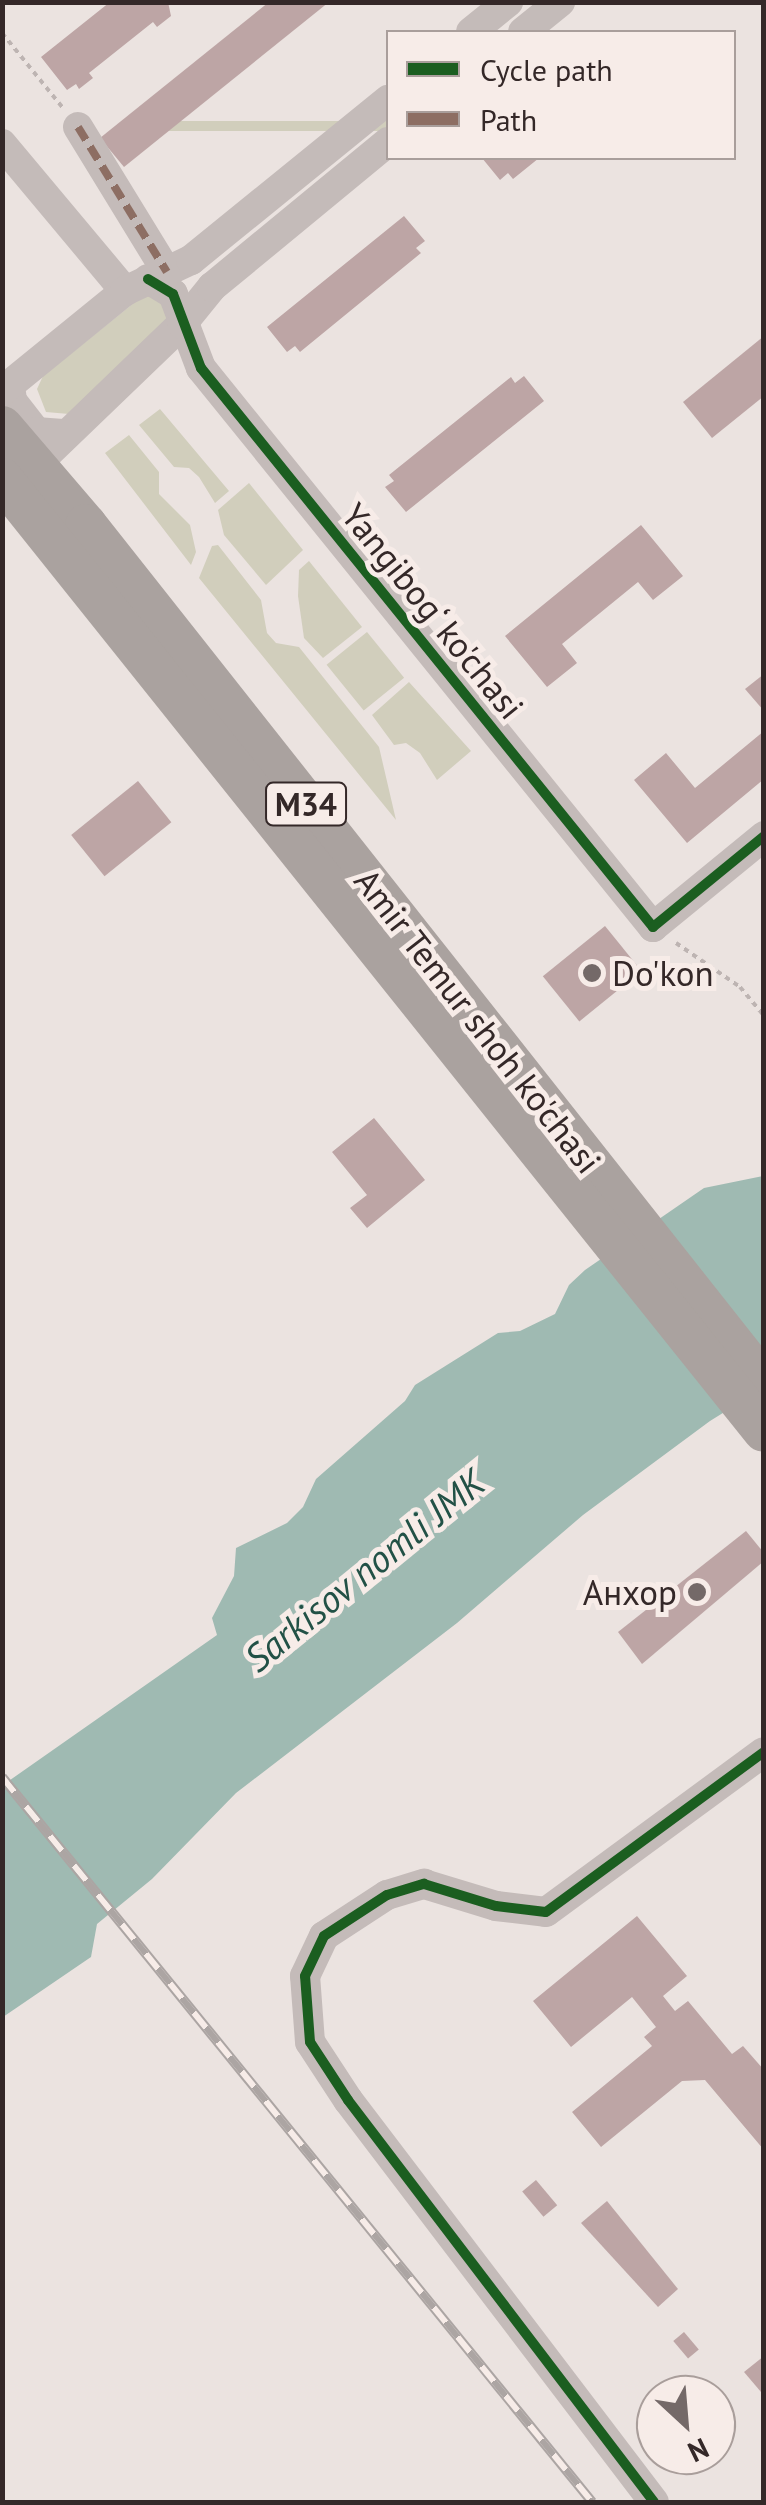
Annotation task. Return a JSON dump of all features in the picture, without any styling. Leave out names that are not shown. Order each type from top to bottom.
[{"type":"highway","name":"Amir Temur shoh ko'chasi","points":[[5,402],[16,478],[593,1193],[764,1431]]},
{"type":"highway","name":"Amir Temur shoh ko'chasi","points":[[593,1193],[764,1382]]},
{"type":"street","points":[[472,20],[508,2]]},
{"type":"street","points":[[525,30],[560,2]]},
{"type":"street","points":[[5,402],[147,281],[192,260],[386,102]]},
{"type":"street","points":[[78,127],[147,281]]},
{"type":"street","points":[[2,144],[147,281]]},
{"type":"street","points":[[16,478],[182,324],[212,287],[386,144]]},
{"type":"street","name":"Yangibog‘ ko'chasi","points":[[147,281],[172,294],[200,368],[652,926]]},
{"type":"street","points":[[5,402],[12,401],[36,432],[66,434]]},
{"type":"street","points":[[652,926],[764,836]]},
{"type":"street","points":[[654,2502],[348,2100],[310,2042],[306,1976],[324,1936],[387,1895],[424,1884],[496,1906],[546,1912],[764,1752]]},
{"type":"path","points":[[2,33],[78,127]]},
{"type":"path","points":[[652,926],[740,987],[764,1016]]},
{"type":"shaded area","points":[[158,121],[386,121],[386,131],[158,131]]},
{"type":"shaded area","points":[[150,290],[184,312],[69,414],[46,412],[37,389],[43,376]]},
{"type":"shaded area","points":[[160,409],[229,491],[215,503],[199,477],[189,468],[174,467],[139,425]]},
{"type":"shaded area","points":[[129,435],[159,472],[159,494],[190,525],[196,552],[191,565],[105,453]]},
{"type":"shaded area","points":[[249,483],[303,550],[266,585],[224,535],[218,510]]},
{"type":"shaded area","points":[[218,545],[261,600],[267,633],[276,643],[299,647],[379,747],[396,820],[199,578],[212,546]]},
{"type":"shaded area","points":[[309,561],[362,627],[323,658],[304,638],[299,570]]},
{"type":"shaded area","points":[[367,632],[404,678],[364,711],[327,665]]},
{"type":"shaded area","points":[[409,682],[471,751],[437,780],[420,753],[406,743],[394,745],[372,715]]},
{"type":"water","name":"Sarkisov nomli JMK","points":[[763,1176],[763,1388],[710,1421],[583,1515],[457,1623],[236,1793],[152,1879],[97,1924],[91,1957],[3,2017],[3,1785],[217,1635],[212,1618],[234,1576],[236,1548],[287,1523],[303,1507],[316,1479],[405,1401],[415,1385],[498,1333],[520,1331],[555,1314],[569,1285],[585,1270],[704,1188]]},
{"type":"building","points":[[110,2],[168,2],[171,16],[157,27],[153,22],[89,73],[93,78],[79,89],[76,84],[67,90],[41,57]]},
{"type":"building","points":[[269,2],[329,2],[124,167],[100,138]]},
{"type":"building","points":[[484,160],[537,160],[513,179],[508,173],[500,180]]},
{"type":"building","points":[[404,216],[425,241],[416,248],[421,253],[300,352],[295,346],[287,352],[267,327]]},
{"type":"building","points":[[764,336],[764,396],[712,438],[683,402]]},
{"type":"building","points":[[524,376],[544,401],[406,512],[385,487],[394,481],[389,475],[511,377],[515,383]]},
{"type":"building","points":[[641,525],[683,576],[653,600],[638,582],[562,644],[577,663],[547,687],[505,636]]},
{"type":"building","points":[[764,674],[764,711],[745,689]]},
{"type":"building","points":[[764,731],[764,779],[687,843],[634,780],[666,753],[695,788]]},
{"type":"building","points":[[138,781],[171,822],[105,876],[71,835]]},
{"type":"building","name":"Do'kon","points":[[605,926],[642,971],[579,1021],[543,976]]},
{"type":"building","points":[[374,1118],[425,1180],[367,1228],[350,1208],[367,1195],[332,1152]]},
{"type":"building","name":"Анхор","points":[[746,1531],[764,1553],[764,1561],[642,1664],[618,1632]]},
{"type":"building","points":[[637,1916],[687,1976],[663,1996],[675,2011],[688,2001],[732,2054],[743,2046],[764,2070],[764,2150],[705,2080],[682,2081],[601,2147],[572,2112],[652,2046],[644,2037],[656,2027],[632,1997],[571,2047],[533,2001]]},
{"type":"building","points":[[536,2180],[557,2205],[543,2217],[522,2192]]},
{"type":"building","points":[[607,2201],[678,2289],[658,2307],[581,2223]]},
{"type":"building","points":[[684,2332],[699,2350],[688,2359],[673,2341]]},
{"type":"building","points":[[764,2356],[764,2390],[761,2392],[744,2372]]},
{"type":"railway","points":[[2,1777],[592,2502]]},
{"type":"marked path","points":[[78,127],[167,272]]},
{"type":"cycle path","points":[[148,279],[173,294],[201,368],[653,927],[764,836]]},
{"type":"cycle path","points":[[654,2502],[348,2100],[310,2042],[305,1976],[324,1936],[387,1895],[424,1884],[496,1906],[546,1912],[764,1752]]},
{"type":"place","name":"Do'kon","points":[[592,973]]},
{"type":"place","name":"Анхор","points":[[697,1592]]}]
